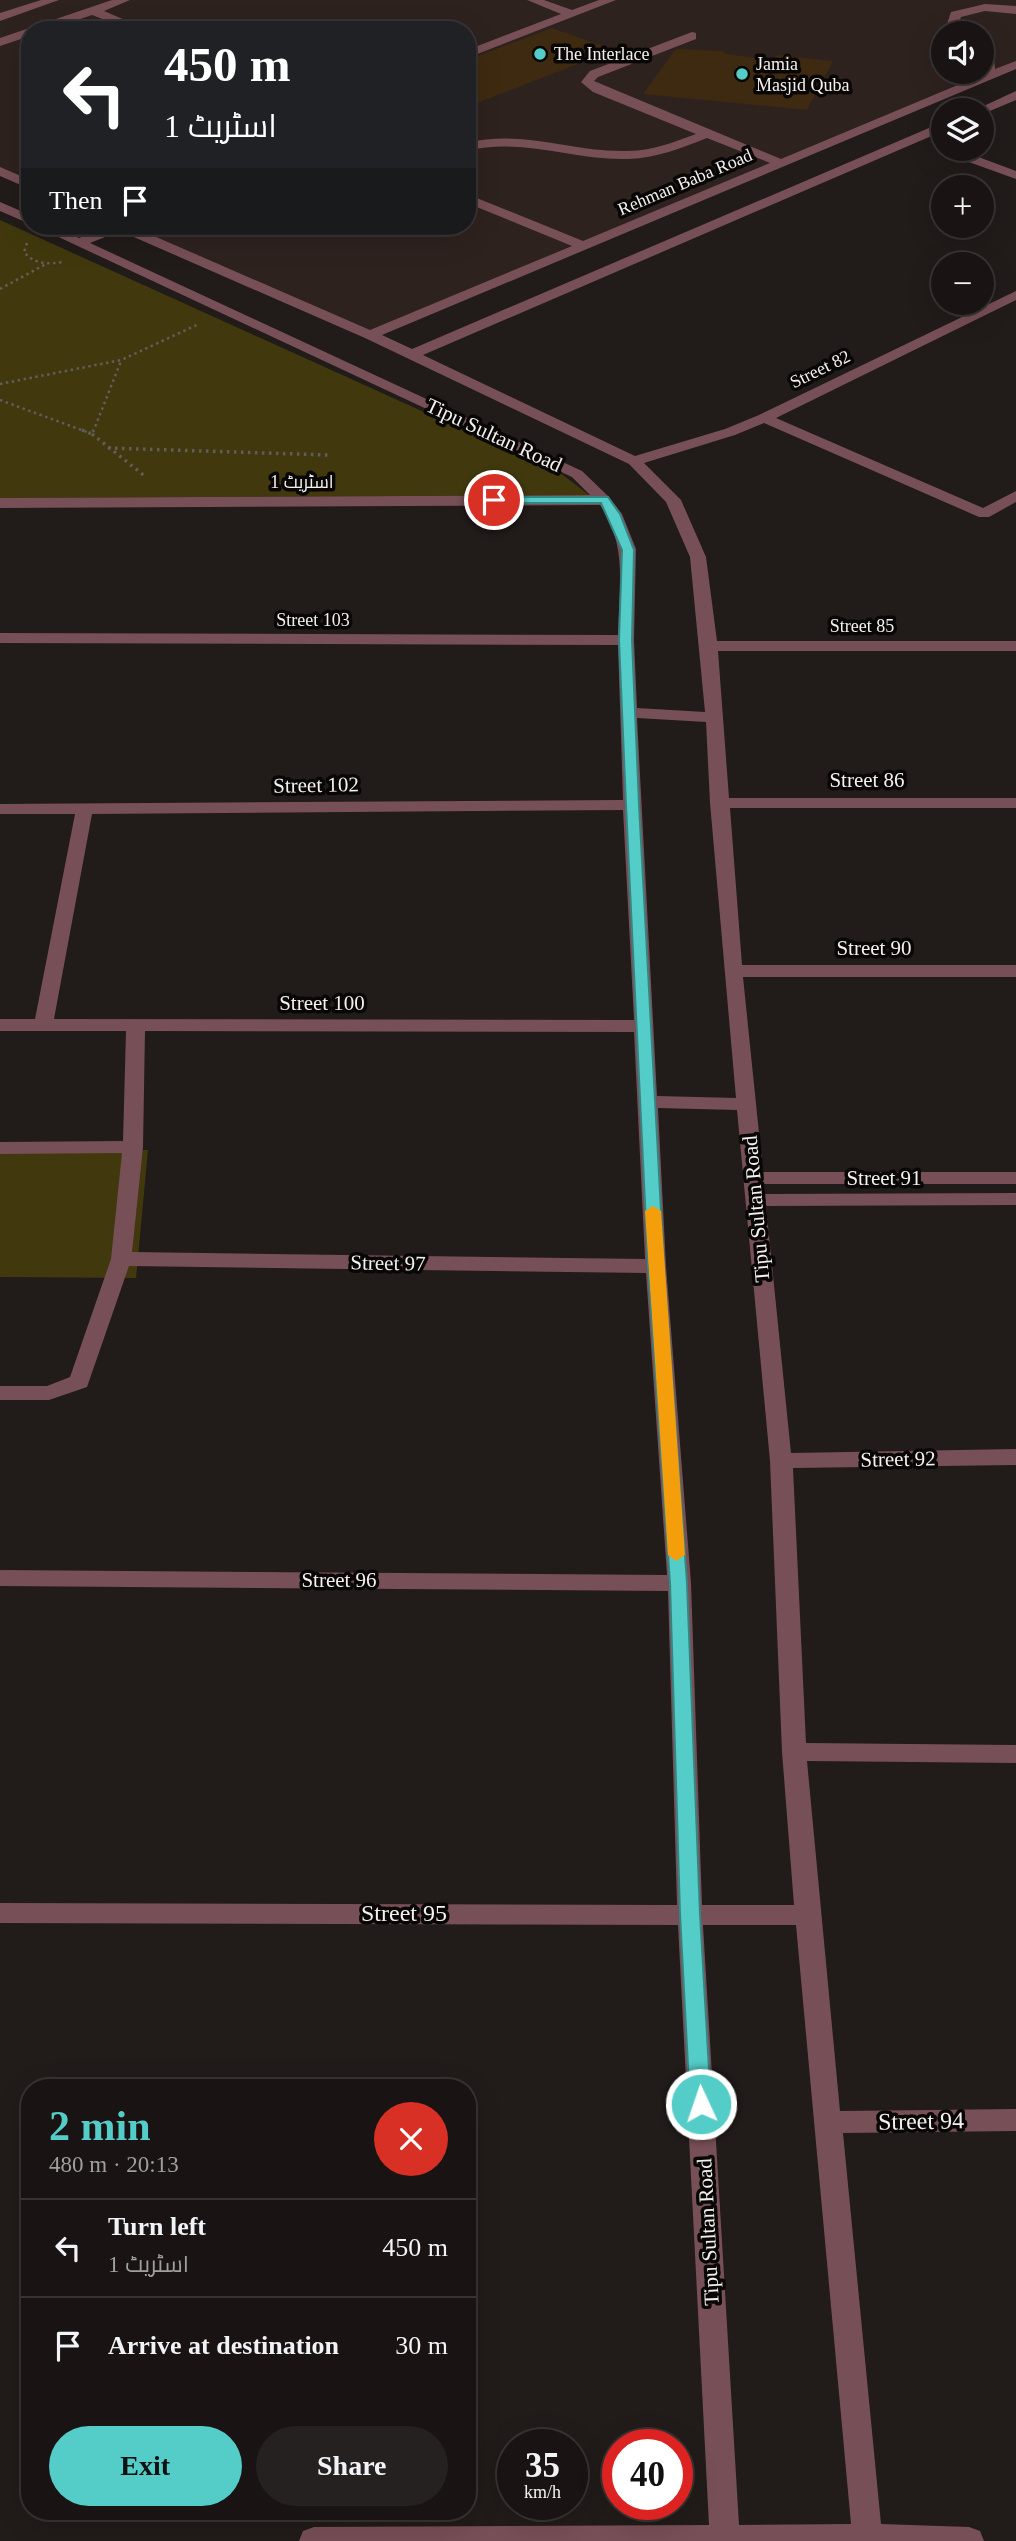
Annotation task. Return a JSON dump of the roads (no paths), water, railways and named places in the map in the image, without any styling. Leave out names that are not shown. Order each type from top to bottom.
[{"type":"street","points":[[0,17],[53,0]]},
{"type":"street","points":[[63,21],[124,0]]},
{"type":"street","points":[[533,0],[572,14]]},
{"type":"street","points":[[476,51],[604,1]]},
{"type":"street","points":[[954,21],[955,15],[966,10],[984,7],[1016,10]]},
{"type":"street","points":[[93,11],[119,21]]},
{"type":"street","points":[[0,42],[21,35]]},
{"type":"street","points":[[692,36],[594,74],[586,82],[597,89],[780,163]]},
{"type":"street","name":"Rehman Baba Road","points":[[994,74],[1016,65]]},
{"type":"street","name":"Rehman Baba Road","points":[[411,355],[897,130],[976,84]]},
{"type":"street","points":[[994,104],[1016,95]]},
{"type":"street","name":"Rehman Baba Road","points":[[370,335],[780,163],[897,130],[931,127]]},
{"type":"street","points":[[897,130],[931,143]]},
{"type":"street","points":[[476,144],[484,141],[507,142],[621,155],[670,149],[708,133]]},
{"type":"street","points":[[979,161],[1016,175]]},
{"type":"street","points":[[0,171],[21,180]]},
{"type":"street","points":[[476,202],[584,246]]},
{"type":"street","points":[[0,206],[21,216]]},
{"type":"street","name":"Tipu Sultan Road","points":[[61,235],[577,474],[604,500],[614,514],[628,550],[626,640],[632,805],[656,1266],[678,1583],[690,1914],[725,2540]]},
{"type":"street","points":[[78,243],[98,235]]},
{"type":"street","name":"Tipu Sultan Road","points":[[142,235],[370,335],[634,461],[673,499],[698,557],[709,646],[719,803],[754,1200],[781,1461],[794,1752],[826,2122],[868,2540]]},
{"type":"street","name":"Street 82","points":[[634,461],[730,432],[764,418],[1016,295]]},
{"type":"street","points":[[764,418],[984,514],[1016,496]]},
{"type":"street","name":"اسٹریٹ 1","points":[[0,503],[604,500]]},
{"type":"street","name":"Street 103","points":[[0,638],[626,640]]},
{"type":"street","name":"Street 85","points":[[709,646],[1016,646]]},
{"type":"street","points":[[629,713],[713,716]]},
{"type":"street","name":"Street 86","points":[[719,803],[1016,803]]},
{"type":"street","name":"Street 102","points":[[0,809],[84,811],[632,805]]},
{"type":"street","points":[[43,1026],[84,811]]},
{"type":"street","name":"Street 90","points":[[733,971],[1016,971]]},
{"type":"street","name":"Street 100","points":[[0,1025],[644,1026]]},
{"type":"street","points":[[0,1393],[49,1393],[79,1382],[121,1259],[133,1147],[136,1025]]},
{"type":"street","points":[[648,1102],[746,1104]]},
{"type":"street","points":[[0,1147],[133,1147]]},
{"type":"street","name":"Street 91","points":[[753,1178],[1016,1178]]},
{"type":"street","points":[[754,1200],[1016,1199]]},
{"type":"street","name":"Street 97","points":[[121,1259],[656,1266]]},
{"type":"street","name":"Street 92","points":[[781,1461],[1016,1457]]},
{"type":"street","name":"Street 96","points":[[0,1578],[678,1583]]},
{"type":"street","points":[[794,1752],[1016,1754]]},
{"type":"street","name":"Street 95","points":[[0,1913],[808,1915]]},
{"type":"street","name":"Street 94","points":[[826,2122],[1016,2120]]},
{"type":"street","points":[[314,2541],[969,2541]]},
{"type":"place","name":"The Interlace","points":[[540,54]]},
{"type":"place","name":"Jamia Masjid Quba","points":[[742,74]]}]
